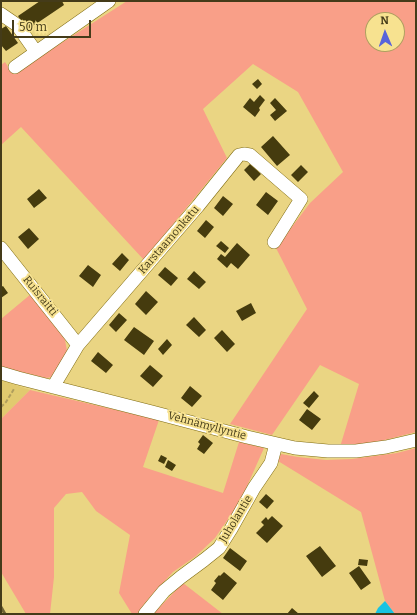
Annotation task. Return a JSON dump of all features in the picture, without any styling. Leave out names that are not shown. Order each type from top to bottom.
[{"type":"street","points":[[15,67],[109,1]]},
{"type":"street","points":[[1,14],[17,25],[36,52]]},
{"type":"street","name":"Karstaamonkatu","points":[[53,387],[78,345],[198,206],[239,156],[244,154],[250,155],[301,199],[274,242]]},
{"type":"street","name":"Ruisraitti","points":[[1,248],[78,345]]},
{"type":"street","name":"Vehnämyllyntie","points":[[1,373],[295,448],[328,451],[356,451],[386,447],[416,440]]},
{"type":"street","name":"Juholantie","points":[[145,614],[164,591],[218,548],[232,529],[254,488],[271,463],[276,444]]},
{"type":"path","points":[[1,407],[14,389],[18,378]]},
{"type":"shaded area","points":[[127,1],[416,1],[416,432],[365,445],[340,447],[359,384],[320,365],[272,435],[230,424],[307,309],[276,248],[310,203],[343,172],[298,92],[253,64],[203,109],[227,158],[144,260],[21,127],[1,145],[1,65],[5,62],[13,74]]},
{"type":"shaded area","points":[[31,294],[61,331],[65,340],[67,351],[56,374],[52,377],[46,378],[1,367],[1,319]]},
{"type":"shaded area","points":[[1,380],[30,390],[1,419]]},
{"type":"shaded area","points":[[30,390],[159,420],[143,467],[223,493],[239,442],[264,448],[240,502],[215,538],[196,556],[173,572],[149,598],[137,614],[132,614],[119,593],[130,535],[96,511],[82,492],[66,494],[54,508],[54,577],[50,614],[26,614],[1,572],[1,419]]},
{"type":"shaded area","points":[[416,448],[416,614],[395,614],[385,601],[361,512],[278,461],[281,454],[326,460],[352,459],[397,453]]},
{"type":"shaded area","points":[[183,583],[223,614],[153,614]]},
{"type":"water","points":[[385,601],[395,614],[375,614],[378,608]]},
{"type":"building","points":[[40,1],[62,1],[64,5],[27,30],[18,16]]},
{"type":"building","points":[[6,26],[18,43],[6,51],[1,45],[1,29]]},
{"type":"building","points":[[258,79],[262,84],[257,89],[252,84]]},
{"type":"building","points":[[260,95],[265,100],[255,117],[243,107],[250,98],[254,102]]},
{"type":"building","points":[[275,98],[287,111],[275,121],[270,115],[276,110],[270,103]]},
{"type":"building","points":[[273,136],[290,155],[277,166],[261,147]]},
{"type":"building","points":[[250,164],[261,174],[254,181],[244,170]]},
{"type":"building","points":[[301,165],[308,172],[298,182],[291,175]]},
{"type":"building","points":[[39,189],[47,198],[34,208],[27,199]]},
{"type":"building","points":[[266,192],[278,201],[268,215],[256,205]]},
{"type":"building","points":[[223,196],[233,204],[223,216],[214,208]]},
{"type":"building","points":[[206,220],[214,227],[205,238],[197,231]]},
{"type":"building","points":[[29,228],[39,239],[28,249],[18,237]]},
{"type":"building","points":[[221,241],[229,248],[225,253],[216,246]]},
{"type":"building","points":[[237,243],[250,255],[238,269],[231,263],[227,268],[217,259],[221,254],[225,257]]},
{"type":"building","points":[[122,253],[129,260],[120,271],[112,264]]},
{"type":"building","points":[[88,265],[101,275],[93,287],[79,276]]},
{"type":"building","points":[[165,267],[178,278],[171,286],[158,275]]},
{"type":"building","points":[[194,271],[206,282],[199,289],[187,279]]},
{"type":"building","points":[[3,286],[8,293],[1,298],[1,287]]},
{"type":"building","points":[[146,291],[158,302],[146,315],[135,304]]},
{"type":"building","points":[[251,303],[256,313],[242,321],[236,311]]},
{"type":"building","points":[[119,313],[127,320],[116,332],[109,325]]},
{"type":"building","points":[[194,317],[206,330],[199,337],[186,325]]},
{"type":"building","points":[[134,327],[154,341],[144,355],[124,340]]},
{"type":"building","points":[[222,330],[235,344],[227,352],[214,338]]},
{"type":"building","points":[[167,339],[172,345],[163,355],[158,349]]},
{"type":"building","points":[[98,352],[113,365],[106,373],[91,361]]},
{"type":"building","points":[[150,365],[163,376],[153,387],[140,376]]},
{"type":"building","points":[[190,386],[202,396],[192,407],[181,398]]},
{"type":"building","points":[[314,391],[319,396],[309,408],[303,403]]},
{"type":"building","points":[[307,409],[321,419],[312,430],[299,420]]},
{"type":"building","points":[[203,435],[213,443],[204,454],[197,449],[200,444],[198,442]]},
{"type":"building","points":[[161,455],[167,458],[164,464],[158,461]]},
{"type":"building","points":[[168,460],[176,465],[172,471],[165,467]]},
{"type":"building","points":[[266,494],[274,501],[267,509],[259,502]]},
{"type":"building","points":[[272,516],[283,526],[267,543],[256,533],[264,525],[261,522],[266,517],[268,520]]},
{"type":"building","points":[[320,546],[336,566],[322,577],[306,556]]},
{"type":"building","points":[[230,548],[247,561],[240,571],[223,558]]},
{"type":"building","points":[[359,559],[368,560],[367,566],[358,565]]},
{"type":"building","points":[[359,566],[371,583],[361,590],[349,573]]},
{"type":"building","points":[[224,572],[237,583],[223,600],[211,590],[216,583],[214,581]]},
{"type":"building","points":[[292,608],[299,614],[287,614]]},
{"type":"railway","points":[[1,607],[5,614]]}]
